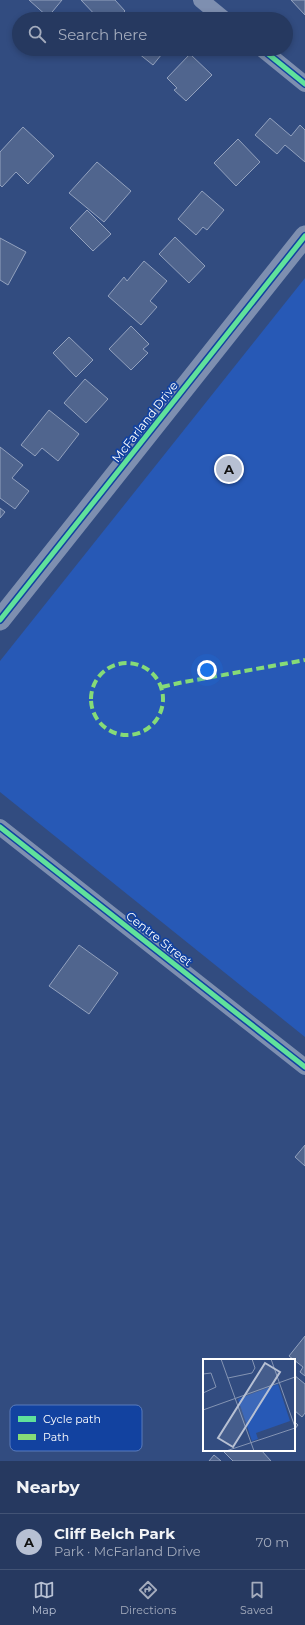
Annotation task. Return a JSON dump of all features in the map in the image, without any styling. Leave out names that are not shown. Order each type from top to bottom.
[{"type":"street","points":[[201,0],[216,12]]},
{"type":"street","points":[[271,56],[305,84]]},
{"type":"street","name":"McFarland Drive","points":[[0,620],[305,236]]},
{"type":"street","name":"Centre Street","points":[[0,827],[305,1067]]},
{"type":"shaded area","points":[[305,278],[305,1037],[0,792],[0,661]]},
{"type":"building","points":[[29,0],[62,0],[52,12],[42,12]]},
{"type":"building","points":[[81,0],[115,0],[125,11],[124,12],[92,12]]},
{"type":"building","points":[[291,0],[305,0],[305,15]]},
{"type":"building","points":[[142,56],[160,56],[153,65]]},
{"type":"building","points":[[188,56],[192,56],[212,75],[186,101],[174,90],[177,88],[167,78]]},
{"type":"building","points":[[270,118],[291,136],[300,125],[305,130],[305,162],[285,145],[277,154],[255,135]]},
{"type":"building","points":[[23,127],[54,156],[28,184],[16,172],[2,187],[0,185],[0,152]]},
{"type":"building","points":[[238,139],[260,162],[236,186],[214,163]]},
{"type":"building","points":[[97,162],[131,191],[104,222],[69,193]]},
{"type":"building","points":[[202,191],[224,210],[207,230],[203,227],[196,235],[178,219]]},
{"type":"building","points":[[87,210],[111,234],[93,251],[70,228]]},
{"type":"building","points":[[175,237],[205,266],[189,283],[159,254]]},
{"type":"building","points":[[0,238],[26,252],[8,285],[0,280]]},
{"type":"building","points":[[144,261],[167,281],[150,301],[157,307],[141,325],[108,296],[124,277],[127,281]]},
{"type":"building","points":[[131,326],[149,344],[143,349],[148,353],[131,370],[109,349]]},
{"type":"building","points":[[69,337],[93,360],[76,377],[53,353]]},
{"type":"building","points":[[85,379],[108,399],[86,423],[64,403]]},
{"type":"building","points":[[49,410],[79,434],[58,461],[42,448],[35,456],[21,445]]},
{"type":"building","points":[[0,447],[23,465],[12,478],[29,491],[15,509],[0,498]]},
{"type":"building","points":[[0,508],[5,512],[0,518]]},
{"type":"building","points":[[79,945],[118,973],[89,1014],[49,986]]},
{"type":"building","points":[[305,1145],[305,1166],[295,1157]]},
{"type":"building","points":[[305,1336],[305,1376],[300,1372],[303,1367],[295,1361],[295,1359],[289,1356]]},
{"type":"building","points":[[295,1376],[305,1384],[305,1413],[302,1417],[295,1411]]},
{"type":"building","points":[[295,1422],[298,1425],[295,1429]]},
{"type":"building","points":[[223,1451],[262,1451],[271,1461],[233,1461]]},
{"type":"building","points":[[214,1455],[221,1461],[209,1461]]},
{"type":"marked path","points":[[162,687],[305,660]]},
{"type":"marked path","points":[[120,663],[134,663],[141,665],[153,673],[161,685],[163,699],[161,713],[153,725],[141,733],[134,735],[120,735],[113,733],[101,725],[93,713],[91,706],[91,692],[93,685],[101,673],[113,665],[120,663]]},
{"type":"cycle path","points":[[271,56],[305,84]]},
{"type":"cycle path","points":[[0,620],[305,236]]},
{"type":"cycle path","points":[[0,827],[305,1067]]},
{"type":"place","name":"Cliff Belch Park","points":[[229,469]]}]
